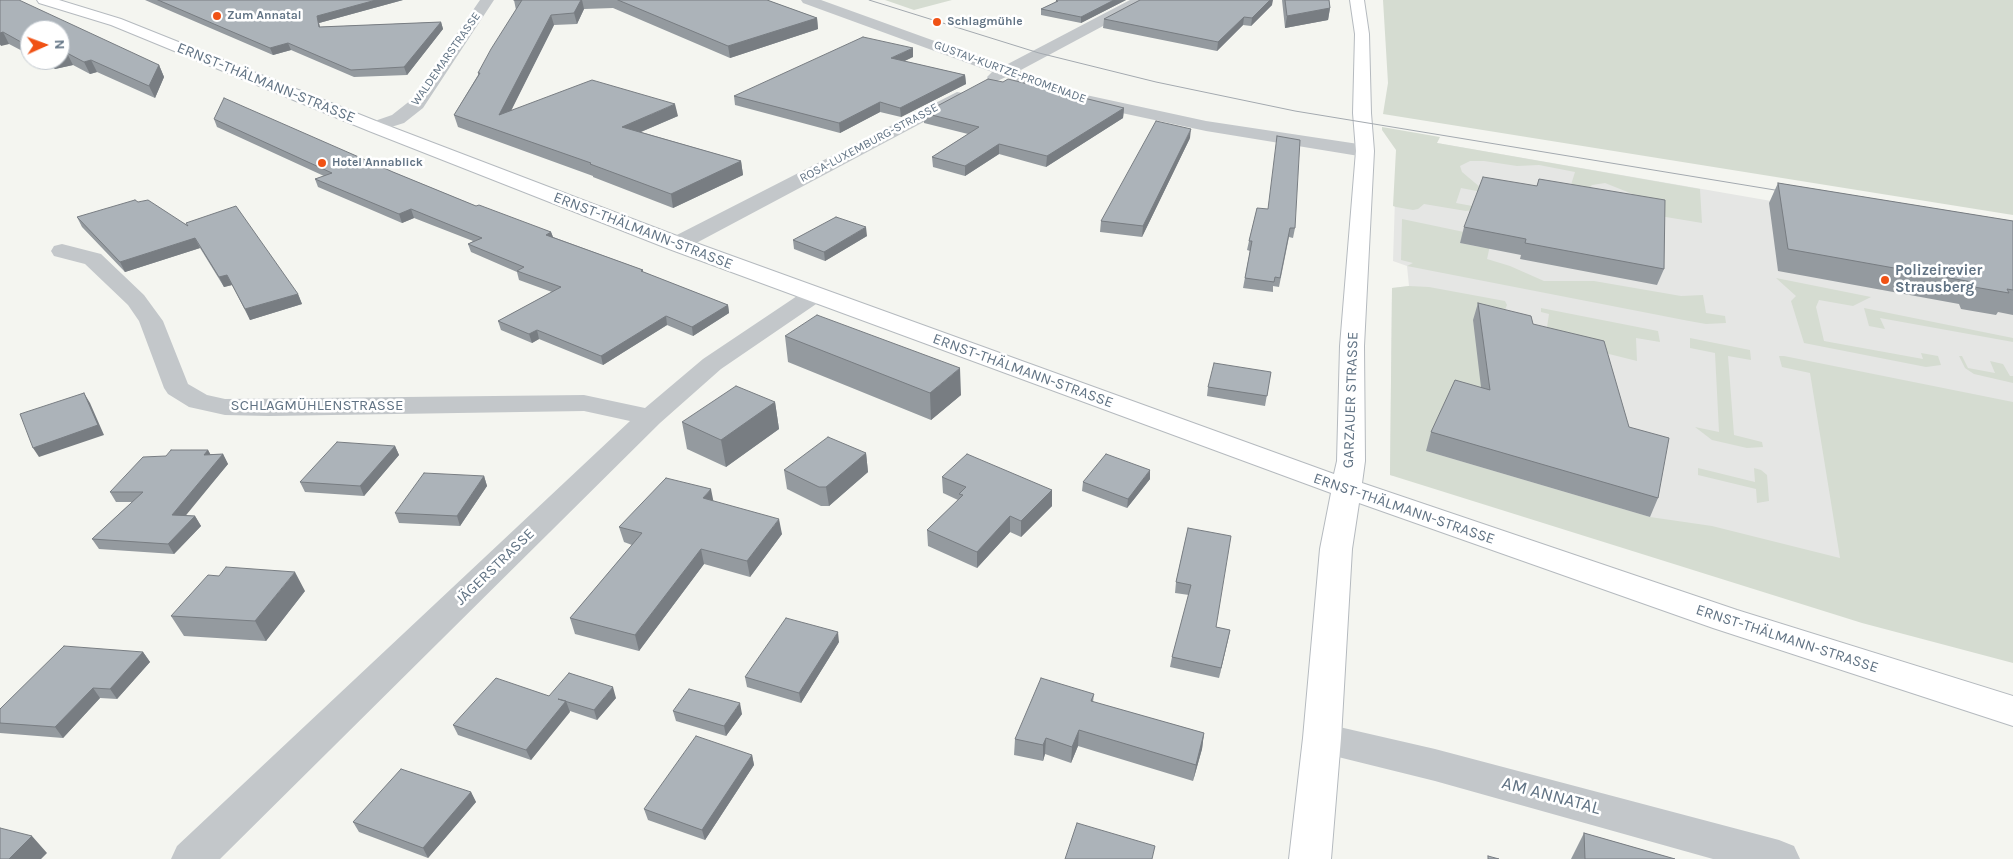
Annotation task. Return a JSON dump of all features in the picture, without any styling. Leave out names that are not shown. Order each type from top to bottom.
[{"type":"main road","name":"ERNST-THÄLMANN-STRASSE","points":[[44,0],[116,22],[375,127],[814,296],[1347,489],[1725,620],[2013,711]]},
{"type":"main road","name":"GARZAUER STRASSE","points":[[1310,859],[1322,738],[1336,549],[1347,489],[1351,453],[1352,346],[1365,151],[1362,113],[1362,34],[1357,0]]},
{"type":"street","name":"WALDEMARSTRASSE","points":[[375,127],[398,119],[416,104],[487,0]]},
{"type":"street","name":"GUSTAV-KURTZE-PROMENADE","points":[[808,0],[1081,99],[1206,126],[1365,151]]},
{"type":"street","name":"ROSA-LUXEMBURG-STRASSE","points":[[677,244],[1141,0]]},
{"type":"street","name":"SCHLAGMÜHLENSTRASSE","points":[[62,251],[93,259],[136,300],[151,321],[177,388],[198,401],[225,407],[270,408],[584,402],[650,416]]},
{"type":"street","name":"JÄGERSTRASSE","points":[[192,859],[650,416],[712,364],[814,296]]},
{"type":"street","name":"AM ANNATAL","points":[[1322,738],[1435,764],[1779,859]]},
{"type":"shaded area","points":[[885,0],[952,0],[914,10]]},
{"type":"shaded area","points":[[1383,0],[2013,0],[2013,215],[1383,114],[1388,83]]},
{"type":"shaded area","points":[[1382,127],[1440,137],[1437,143],[1700,189],[1702,223],[1660,216],[1640,197],[1605,183],[1592,185],[1589,188],[1571,185],[1575,172],[1539,165],[1517,166],[1484,161],[1470,161],[1460,166],[1462,172],[1487,193],[1461,188],[1456,203],[1478,207],[1474,210],[1466,211],[1424,204],[1418,209],[1413,210],[1396,207],[1393,206],[1396,150],[1382,130]]},
{"type":"shaded area","points":[[1397,136],[2013,243],[2013,471],[1853,562],[1390,475],[1392,288],[1409,286],[1407,266],[1393,261]]},
{"type":"shaded area","points":[[1402,219],[1464,232],[1460,243],[1480,247],[1491,241],[1487,259],[1510,266],[1544,281],[1594,281],[1681,296],[1703,295],[1706,313],[1725,316],[1726,323],[1706,324],[1689,321],[1407,266],[1413,263],[1401,260]]},
{"type":"shaded area","points":[[1776,278],[1871,297],[1853,306],[1819,300],[1816,307],[1824,341],[1923,359],[1921,353],[1938,356],[1941,365],[1926,367],[1804,343],[1791,301],[1796,296]]},
{"type":"shaded area","points":[[1409,286],[1429,287],[1505,301],[1507,305],[1498,326],[1484,408],[1426,451],[1650,517],[1712,526],[1840,558],[1810,373],[1782,367],[1779,356],[2013,402],[2013,663],[1862,623],[1390,475],[1392,288]]},
{"type":"shaded area","points":[[1541,308],[1658,331],[1660,342],[1636,338],[1637,361],[1537,336],[1546,334],[1549,314],[1541,312]]},
{"type":"shaded area","points":[[1864,308],[2013,338],[2013,342],[1880,318],[1885,329],[1869,326]]},
{"type":"shaded area","points":[[1690,338],[1750,350],[1751,360],[1728,356],[1734,435],[1762,442],[1763,447],[1747,448],[1712,440],[1695,427],[1719,432],[1715,353],[1690,348]]},
{"type":"shaded area","points":[[1959,356],[1962,356],[1968,368],[1995,373],[1990,361],[2003,364],[2010,376],[2013,376],[2013,383],[1974,374],[1965,368]]},
{"type":"shaded area","points":[[1698,468],[1755,482],[1754,468],[1761,470],[1767,475],[1769,501],[1757,503],[1756,489],[1698,475]]},
{"type":"building","points":[[0,0],[19,0],[62,20],[20,20],[20,41],[3,32],[0,33]]},
{"type":"building","points":[[158,0],[376,0],[317,16],[319,27],[441,22],[404,67],[351,70],[288,43],[270,48]]},
{"type":"building","points":[[522,0],[581,0],[574,13],[551,15],[499,115],[592,80],[675,104],[622,127],[741,161],[671,194],[591,163],[454,115],[480,73],[478,73],[491,49]]},
{"type":"building","points":[[618,0],[767,0],[817,18],[728,46]]},
{"type":"building","points":[[1057,0],[1114,0],[1081,17],[1041,9]]},
{"type":"building","points":[[1140,0],[1270,0],[1252,18],[1244,17],[1218,42],[1104,19]]},
{"type":"building","points":[[1285,0],[1329,0],[1330,8],[1287,16]]},
{"type":"building","points":[[70,24],[159,65],[149,86],[91,60],[84,62],[70,55]]},
{"type":"building","points":[[863,37],[913,48],[891,58],[965,75],[900,108],[880,102],[839,123],[734,96]]},
{"type":"building","points":[[988,79],[1003,82],[1008,79],[1124,108],[1047,156],[999,144],[965,166],[932,157],[979,127],[924,113]]},
{"type":"building","points":[[224,98],[393,172],[476,206],[479,205],[551,232],[546,235],[643,270],[641,271],[728,305],[692,327],[666,316],[601,356],[537,330],[529,334],[498,321],[561,287],[517,271],[524,267],[468,244],[482,238],[411,209],[399,214],[315,179],[332,173],[214,119]]},
{"type":"building","points":[[1156,121],[1191,129],[1143,226],[1101,221]]},
{"type":"building","points":[[1277,136],[1300,140],[1295,228],[1290,228],[1280,278],[1275,277],[1274,282],[1245,278],[1252,241],[1249,241],[1257,208],[1268,209]]},
{"type":"building","points":[[1483,177],[1537,186],[1539,179],[1665,200],[1664,269],[1525,243],[1526,239],[1464,227]]},
{"type":"building","points":[[1778,183],[2013,221],[2013,290],[2007,289],[2009,293],[1974,287],[1972,282],[1788,249]]},
{"type":"building","points":[[135,200],[138,202],[148,200],[188,226],[186,223],[236,206],[298,294],[245,309],[227,275],[219,277],[195,238],[120,262],[77,217]]},
{"type":"building","points":[[836,217],[866,227],[824,252],[793,240]]},
{"type":"building","points":[[1478,303],[1531,316],[1533,324],[1604,341],[1629,427],[1669,438],[1658,498],[1431,432],[1455,380],[1490,390]]},
{"type":"building","points":[[817,315],[960,368],[930,393],[785,336]]},
{"type":"building","points":[[1214,363],[1271,372],[1267,396],[1208,387]]},
{"type":"building","points":[[736,386],[775,402],[721,440],[682,422]]},
{"type":"building","points":[[84,393],[98,425],[33,448],[20,414]]},
{"type":"building","points":[[828,437],[866,453],[826,487],[819,487],[784,470]]},
{"type":"building","points":[[337,442],[395,446],[360,486],[300,482]]},
{"type":"building","points":[[171,450],[208,450],[204,455],[223,454],[172,515],[195,516],[168,544],[92,539],[143,492],[110,492],[143,457],[166,456]]},
{"type":"building","points":[[967,454],[1052,490],[1021,521],[1010,516],[977,552],[927,530],[963,495],[959,494],[966,487],[942,477]]},
{"type":"building","points":[[1106,454],[1150,470],[1128,499],[1083,482]]},
{"type":"building","points":[[424,473],[484,476],[457,516],[395,513]]},
{"type":"building","points":[[666,478],[711,489],[703,498],[779,519],[747,561],[701,549],[635,635],[570,618],[642,533],[619,527]]},
{"type":"building","points":[[1188,528],[1231,536],[1216,627],[1230,630],[1221,668],[1172,657],[1191,585],[1176,582]]},
{"type":"building","points":[[226,567],[295,572],[255,621],[171,616],[208,575],[219,576]]},
{"type":"building","points":[[786,618],[838,632],[799,693],[745,677]]},
{"type":"building","points":[[64,646],[143,652],[110,689],[93,688],[55,727],[0,723],[0,709]]},
{"type":"building","points":[[569,673],[613,687],[594,710],[566,701],[526,750],[453,725],[496,678],[549,696]]},
{"type":"building","points":[[1041,678],[1094,694],[1091,701],[1204,733],[1196,765],[1079,730],[1072,747],[1046,738],[1043,745],[1015,739]]},
{"type":"building","points":[[689,689],[740,703],[724,726],[673,711]]},
{"type":"building","points":[[696,736],[752,755],[702,830],[644,809]]},
{"type":"building","points":[[401,769],[471,792],[423,848],[353,822]]},
{"type":"building","points":[[1077,823],[1155,846],[1152,859],[1065,859]]},
{"type":"building","points":[[0,828],[32,836],[9,859],[0,859]]},
{"type":"building","points":[[1584,833],[1675,859],[1585,859]]},
{"type":"building","points":[[1488,856],[1499,859],[1488,859]]},
{"type":"tram line","points":[[869,0],[1039,53],[1156,82],[1295,111],[1787,192]]},
{"type":"place","name":"Zum Annatal","points":[[217,16]]},
{"type":"place","name":"Schlagmühle","points":[[937,22]]},
{"type":"place","name":"Hotel Annablick","points":[[322,163]]},
{"type":"place","name":"Polizeirevier Strausberg","points":[[1885,280]]}]
